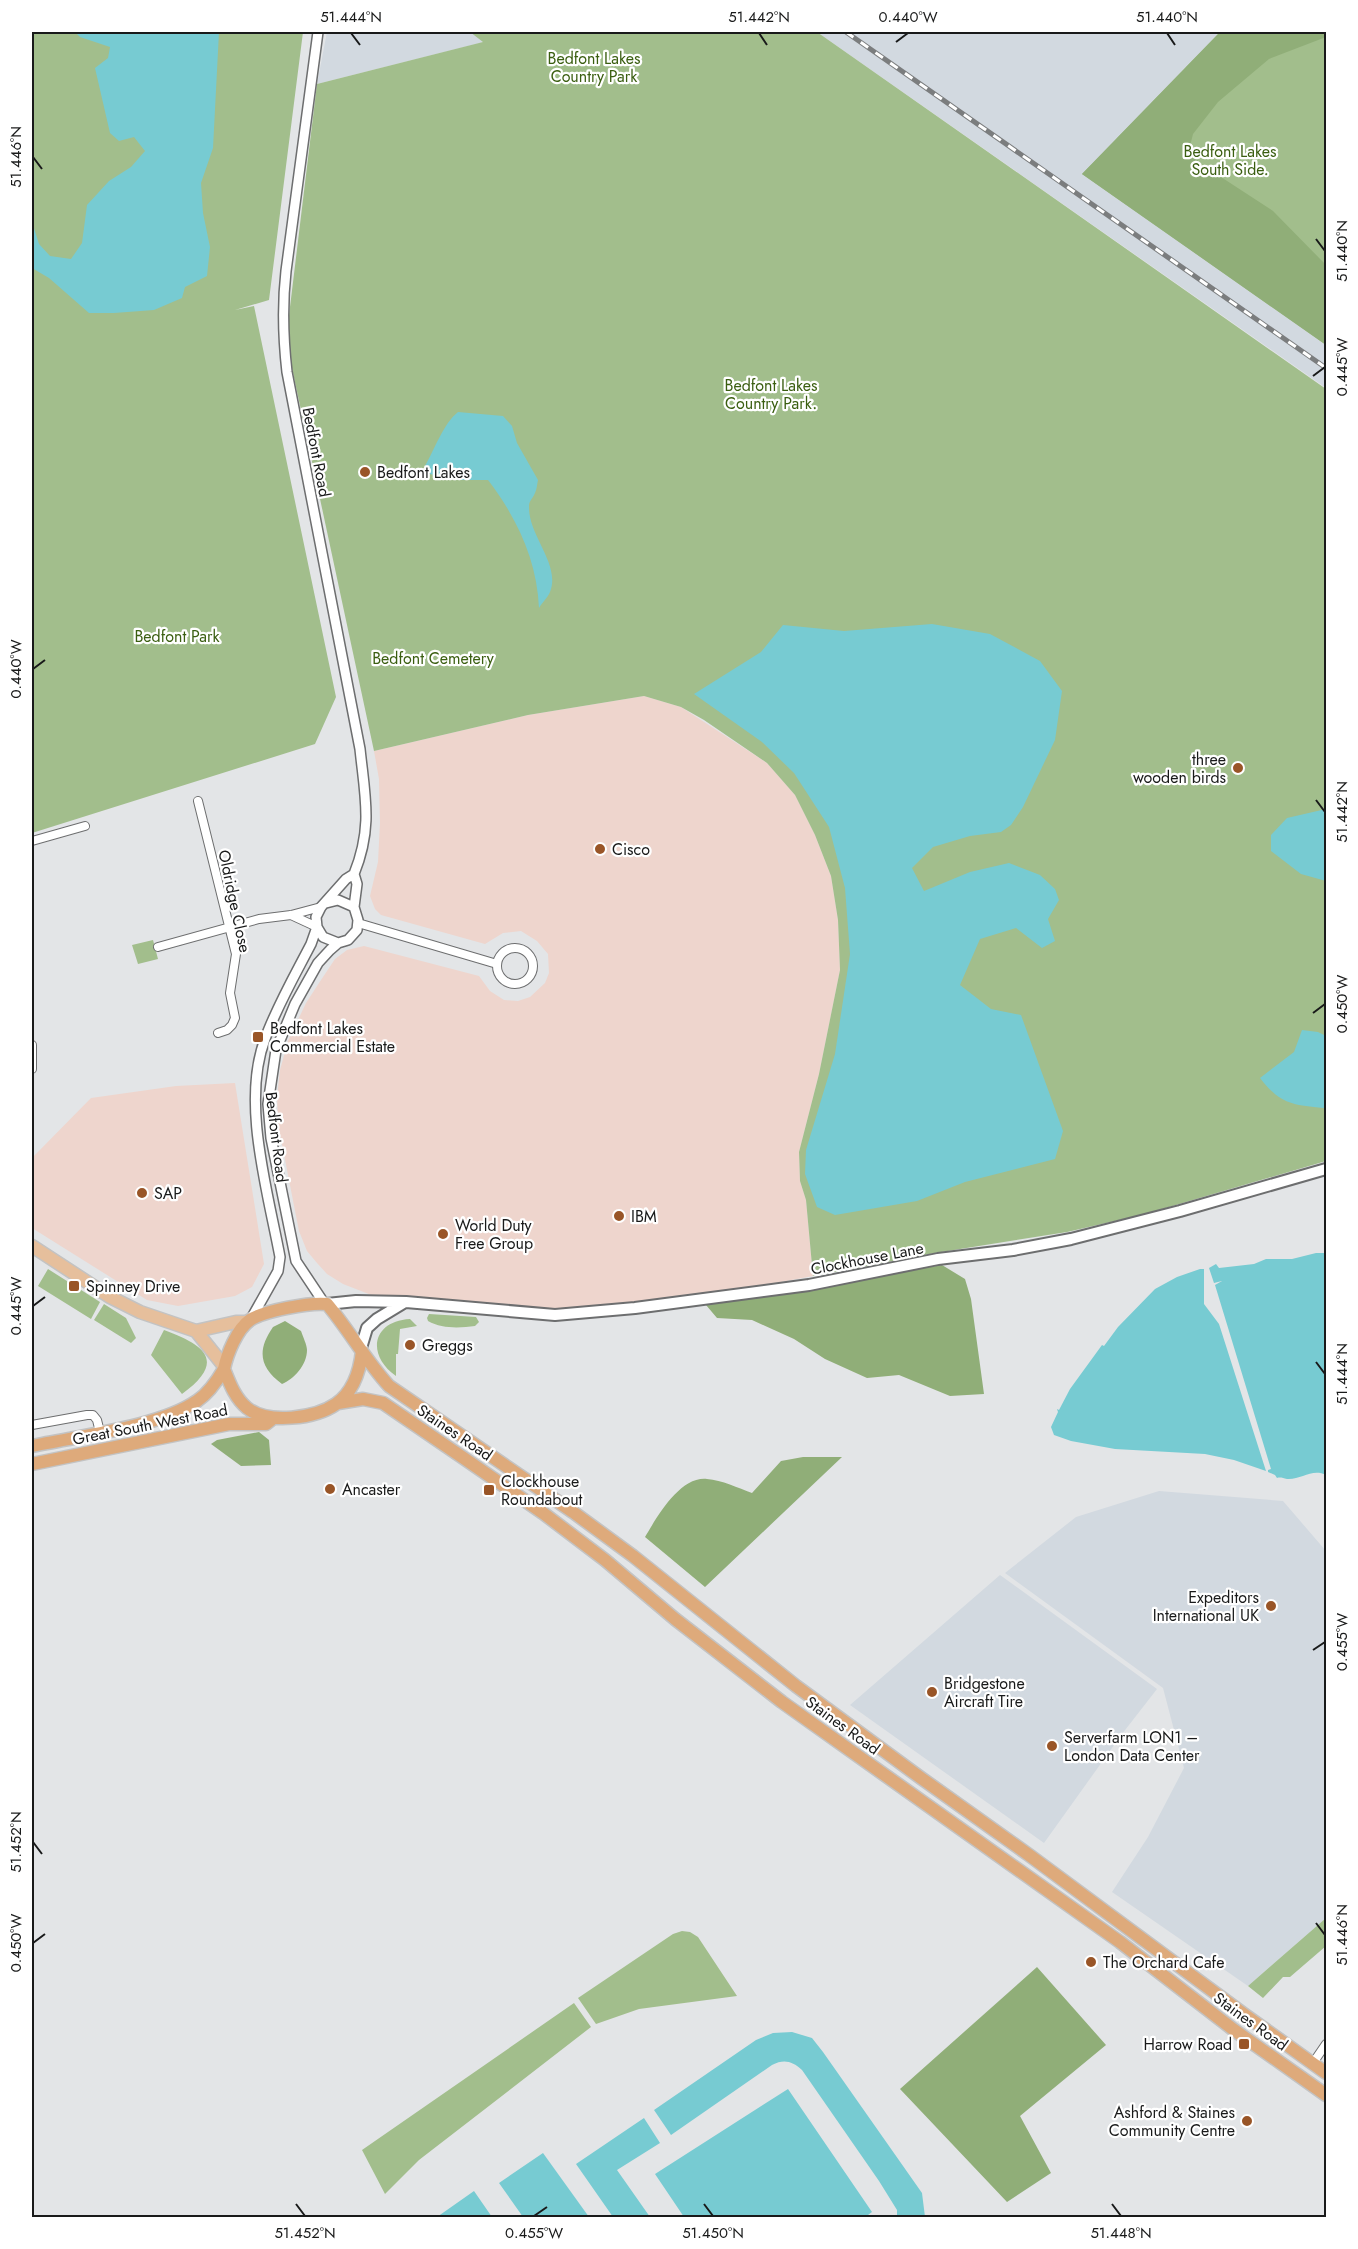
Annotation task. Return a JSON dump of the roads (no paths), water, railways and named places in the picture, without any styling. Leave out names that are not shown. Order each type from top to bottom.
[{"type":"highway","points":[[326,1304],[362,1349],[360,1366],[354,1381],[337,1403],[315,1413],[274,1418],[262,1416],[247,1408],[235,1394],[224,1368],[235,1339],[249,1321],[283,1310],[326,1304]]},
{"type":"highway","name":"Staines Road","points":[[362,1349],[377,1373],[389,1386],[590,1525],[796,1686],[1110,1913],[1326,2073]]},
{"type":"highway","name":"Great South West Road","points":[[32,1446],[158,1419],[179,1412],[198,1401],[212,1388],[224,1368]]},
{"type":"highway","name":"Staines Road","points":[[337,1403],[363,1399],[383,1403],[543,1513],[782,1702],[1120,1942],[1237,2032],[1326,2095]]},
{"type":"highway","name":"Great South West Road","points":[[32,1464],[229,1424],[266,1424],[274,1418]]},
{"type":"main road","name":"Clockhouse Lane","points":[[326,1304],[356,1301],[406,1302],[555,1315],[635,1308],[809,1285],[938,1259],[1013,1250],[1071,1239],[1326,1169]]},
{"type":"main road","points":[[32,1246],[110,1297],[140,1312],[196,1331],[249,1321]]},
{"type":"main road","points":[[362,1349],[365,1334],[371,1325],[406,1302]]},
{"type":"main road","points":[[196,1331],[224,1368]]},
{"type":"street","name":"Bedfont Road","points":[[318,32],[286,271],[283,334],[289,382],[360,748],[365,792],[366,833],[354,874],[357,884],[354,908],[358,923],[353,936],[338,943],[318,963],[295,1004],[276,1050],[268,1104],[271,1138],[296,1262],[326,1304]]},
{"type":"street","name":"Oldridge Close","points":[[198,801],[236,954],[230,993],[235,1018],[227,1030],[218,1033]]},
{"type":"street","points":[[32,841],[85,826]]},
{"type":"street","name":"Bedfont Road","points":[[249,1321],[278,1271],[280,1257],[260,1145],[255,1085],[264,1041],[311,944],[317,927],[316,917],[323,905],[346,879],[354,874]]},
{"type":"street","points":[[158,947],[259,919],[291,915],[338,900],[354,908]]},
{"type":"street","points":[[291,915],[317,927],[323,937],[338,943]]},
{"type":"street","points":[[358,923],[497,964]]},
{"type":"street","points":[[519,948],[528,953],[533,967],[530,977],[516,984],[500,976],[497,964],[505,951],[519,948]]},
{"type":"street","points":[[32,1045],[32,1069]]},
{"type":"street","points":[[32,1425],[87,1415],[97,1420],[100,1432]]},
{"type":"street","points":[[1313,2063],[1326,2044]]},
{"type":"water","points":[[75,32],[219,32],[213,148],[201,183],[203,213],[210,247],[207,276],[185,287],[182,298],[154,310],[89,313],[49,278],[32,268],[32,222],[39,244],[50,256],[71,259],[82,243],[87,205],[109,181],[131,167],[145,151],[134,137],[119,141],[110,133],[95,68],[108,58],[110,47],[80,37]]},
{"type":"water","points":[[458,412],[503,416],[512,426],[517,443],[538,480],[536,491],[529,504],[530,517],[548,560],[552,581],[549,594],[539,608],[534,573],[524,540],[508,509],[488,480],[455,480],[430,474],[425,466],[444,430]]},
{"type":"water","points":[[932,624],[990,634],[1040,661],[1062,691],[1055,740],[1023,807],[1011,825],[1001,832],[970,836],[933,847],[912,868],[924,891],[970,872],[1009,863],[1040,875],[1055,889],[1059,900],[1048,919],[1055,941],[1042,948],[1016,928],[980,939],[960,985],[991,1009],[1021,1015],[1063,1131],[1055,1159],[965,1182],[917,1201],[835,1215],[817,1207],[805,1174],[806,1150],[835,1054],[850,954],[845,888],[829,827],[794,773],[762,742],[694,694],[761,652],[783,625],[844,631]]},
{"type":"water","points":[[1326,809],[1326,881],[1301,874],[1271,851],[1271,835],[1287,818]]},
{"type":"water","points":[[1302,1030],[1318,1032],[1326,1036],[1326,1107],[1323,1108],[1287,1102],[1267,1087],[1260,1078],[1294,1052]]},
{"type":"water","points":[[1326,1253],[1326,1475],[1311,1473],[1292,1479],[1277,1478],[1268,1472],[1271,1469],[1215,1285],[1222,1281],[1214,1283],[1209,1268],[1216,1264],[1219,1268],[1254,1264],[1266,1259],[1292,1259]]},
{"type":"water","points":[[1204,1269],[1204,1304],[1219,1324],[1266,1471],[1234,1460],[1205,1454],[1115,1449],[1071,1441],[1054,1435],[1051,1427],[1058,1412],[1057,1409],[1059,1410],[1070,1389],[1102,1345],[1104,1346],[1118,1327],[1155,1289],[1177,1277]]},
{"type":"water","points":[[792,2032],[812,2038],[823,2052],[922,2193],[925,2217],[897,2217],[897,2210],[879,2181],[802,2070],[791,2063],[780,2062],[772,2065],[671,2135],[654,2110],[756,2040],[773,2033]]},
{"type":"water","points":[[788,2089],[872,2212],[864,2218],[684,2217],[655,2174]]},
{"type":"water","points":[[644,2118],[660,2143],[617,2170],[650,2217],[613,2217],[576,2164]]},
{"type":"water","points":[[543,2153],[589,2217],[523,2217],[499,2183]]},
{"type":"water","points":[[474,2191],[492,2217],[437,2217]]},
{"type":"railway","points":[[846,32],[1326,368]]},
{"type":"place","name":"Bedfont Lakes","points":[[365,472]]},
{"type":"place","name":"three wooden birds","points":[[1238,768]]},
{"type":"place","name":"Cisco","points":[[600,849]]},
{"type":"place","name":"Bedfont Lakes Commercial Estate","points":[[258,1037]]},
{"type":"place","name":"SAP","points":[[142,1193]]},
{"type":"place","name":"IBM","points":[[619,1216]]},
{"type":"place","name":"World Duty Free Group","points":[[443,1234]]},
{"type":"place","name":"Spinney Drive","points":[[74,1286]]},
{"type":"place","name":"Greggs","points":[[410,1345]]},
{"type":"place","name":"Ancaster","points":[[330,1489]]},
{"type":"place","name":"Clockhouse Roundabout","points":[[489,1490]]},
{"type":"place","name":"Expeditors International UK","points":[[1271,1606]]},
{"type":"place","name":"Bridgestone Aircraft Tire","points":[[932,1692]]},
{"type":"place","name":"Serverfarm LON1 – London Data Center","points":[[1052,1746]]},
{"type":"place","name":"The Orchard Cafe","points":[[1091,1962]]},
{"type":"place","name":"Harrow Road","points":[[1244,2044]]},
{"type":"place","name":"Ashford & Staines Community Centre","points":[[1247,2121]]},
{"type":"park label","name":"Bedfont Lakes Country Park","points":[[594,67]]},
{"type":"park label","name":"Bedfont Lakes South Side.","points":[[1230,160]]},
{"type":"park label","name":"Bedfont Lakes Country Park.","points":[[771,394]]},
{"type":"park label","name":"Bedfont Park","points":[[177,636]]},
{"type":"park label","name":"Bedfont Cemetery","points":[[433,658]]}]
